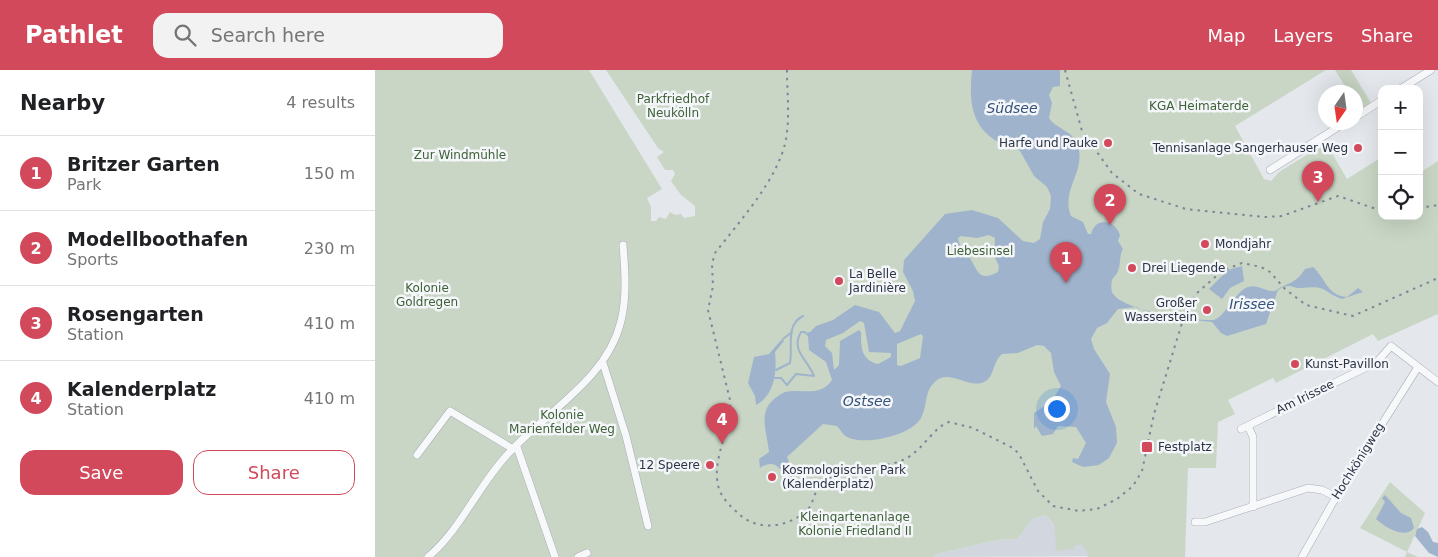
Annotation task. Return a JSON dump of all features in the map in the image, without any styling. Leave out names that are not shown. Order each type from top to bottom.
[{"type":"street","points":[[1407,85],[1431,70]]},
{"type":"street","points":[[1363,112],[1378,103]]},
{"type":"street","points":[[1270,170],[1333,130]]},
{"type":"street","points":[[428,557],[454,527],[498,465],[603,363],[622,320],[624,303],[623,245]]},
{"type":"street","name":"Am Irissee","points":[[1253,506],[1253,437],[1244,428],[1377,362],[1391,346],[1417,367]]},
{"type":"street","points":[[603,363],[626,436],[648,526]]},
{"type":"street","points":[[1417,367],[1438,382]]},
{"type":"street","name":"Hochkönigweg","points":[[1301,557],[1336,496],[1417,367]]},
{"type":"street","points":[[417,456],[451,411],[515,448],[555,557]]},
{"type":"street","points":[[1195,522],[1205,522],[1308,488],[1322,490],[1336,496]]},
{"type":"street","points":[[578,557],[587,553]]},
{"type":"shaded area","points":[[1045,515],[1051,518],[1054,527],[1074,548],[1076,545],[1083,545],[1090,556],[934,557],[936,554],[997,540],[1017,539],[1031,519]]},
{"type":"green space","points":[[375,70],[589,70],[662,189],[647,198],[651,207],[651,221],[656,221],[659,217],[666,219],[670,212],[675,215],[681,214],[684,218],[695,216],[695,206],[681,195],[671,181],[675,174],[673,170],[665,170],[657,157],[664,152],[658,148],[606,70],[1326,70],[1235,126],[1264,179],[1271,181],[1279,172],[1326,143],[1347,179],[1378,160],[1378,220],[1423,220],[1423,171],[1438,161],[1438,314],[1378,341],[1373,334],[1276,383],[1273,378],[1228,400],[1235,414],[1218,422],[1216,468],[1188,468],[1185,557],[1087,557],[1089,555],[1082,545],[1076,545],[1073,549],[1056,551],[1054,526],[1052,521],[1045,515],[1032,519],[1017,539],[997,540],[936,554],[934,557],[375,557]]},
{"type":"green space","points":[[1335,70],[1351,70],[1360,85],[1345,85]]},
{"type":"green space","points":[[1363,90],[1371,103],[1363,108]]},
{"type":"green space","points":[[1390,482],[1425,513],[1407,552],[1360,528]]},
{"type":"green space","points":[[1407,552],[1418,557],[1405,557]]},
{"type":"water","points":[[972,70],[1060,70],[1060,86],[1053,87],[1049,95],[1052,103],[1049,118],[1075,139],[1077,144],[1079,162],[1069,197],[1071,216],[1083,222],[1088,234],[1091,234],[1093,228],[1101,222],[1110,223],[1118,230],[1120,235],[1118,241],[1123,249],[1117,274],[1112,280],[1112,292],[1118,299],[1136,307],[1118,309],[1107,323],[1097,328],[1091,339],[1094,349],[1110,374],[1106,402],[1116,427],[1117,443],[1109,458],[1099,465],[1083,467],[1072,462],[1073,458],[1078,459],[1086,443],[1076,427],[1058,426],[1053,434],[1042,436],[1036,426],[1034,429],[1034,413],[1052,401],[1061,386],[1054,372],[1051,353],[1044,346],[1037,345],[1018,353],[1002,354],[990,377],[984,382],[972,383],[947,377],[936,381],[928,393],[921,418],[908,430],[887,438],[855,440],[845,436],[837,426],[823,424],[787,457],[792,469],[792,479],[783,477],[780,469],[775,465],[768,464],[760,468],[759,459],[769,452],[765,418],[769,404],[785,392],[816,391],[827,386],[832,380],[826,362],[809,350],[808,336],[804,333],[810,332],[816,326],[833,320],[855,305],[879,312],[895,333],[900,331],[915,301],[913,291],[903,272],[904,260],[945,214],[972,210],[998,218],[1023,241],[1034,243],[1040,239],[1043,222],[1050,209],[1051,196],[1047,187],[1034,176],[1020,151],[1001,144],[989,136],[982,128],[973,111],[971,91]],"holes":[[[989,235],[995,238],[994,256],[999,266],[998,272],[986,276],[979,273],[958,238],[961,236],[977,238]],[[860,321],[864,323],[869,352],[891,353],[891,357],[878,364],[868,359],[863,352],[861,332],[859,330],[840,341],[839,365],[834,370],[832,353],[825,346],[826,340],[843,333]],[[921,334],[923,336],[920,358],[901,366],[897,365],[897,344]]]},
{"type":"water","points":[[1242,266],[1244,281],[1230,288],[1222,299],[1209,289],[1228,270]]},
{"type":"water","name":"Irissee","points":[[1313,267],[1331,290],[1340,296],[1347,297],[1358,288],[1363,292],[1342,299],[1324,289],[1316,287],[1298,288],[1286,286],[1278,290],[1266,324],[1227,336],[1221,333],[1212,322],[1156,316],[1141,309],[1175,317],[1213,320],[1221,315],[1239,294],[1248,287],[1255,286],[1275,291],[1295,280],[1305,269]]},
{"type":"water","points":[[782,339],[784,341],[775,352],[776,367],[771,389],[762,401],[756,405],[755,396],[748,383],[754,357],[769,354]]},
{"type":"water","points":[[1385,495],[1401,513],[1411,518],[1414,528],[1406,533],[1400,533],[1376,519],[1385,502],[1382,498]]},
{"type":"water","points":[[1422,527],[1428,532],[1433,542],[1438,543],[1438,557],[1429,553],[1415,536],[1417,529]]},
{"type":"waterway","points":[[776,370],[790,363],[792,331],[797,320],[803,316]]},
{"type":"waterway","points":[[783,339],[792,332]]},
{"type":"waterway","points":[[775,378],[781,378],[787,385],[796,374],[814,376],[799,350],[798,338],[801,332],[805,332]]},
{"type":"railway","points":[[787,70],[788,121],[782,154],[757,199],[715,253],[712,264],[713,286],[708,310],[730,400],[730,411],[718,464],[718,485],[724,498],[733,509],[748,521],[757,524],[776,525],[794,519],[809,508],[819,488],[837,474],[845,470],[889,464],[907,458],[939,428],[949,422],[973,428],[1013,448],[1019,454],[1038,491],[1053,506],[1079,511],[1097,509],[1117,499],[1133,486],[1142,471],[1154,414],[1186,310],[1197,293],[1222,271],[1242,263],[1261,267],[1270,272],[1285,289],[1306,305],[1353,316],[1438,278]]},
{"type":"railway","points":[[1065,70],[1082,131],[1112,173],[1139,194],[1186,209],[1265,217],[1282,216],[1338,196],[1378,210]]},
{"type":"railway","points":[[1423,207],[1438,205]]},
{"type":"place","name":"Harfe und Pauke","points":[[1108,143]]},
{"type":"place","name":"Tennisanlage Sangerhauser Weg","points":[[1358,148]]},
{"type":"place","name":"Rosengarten","points":[[1318,202]]},
{"type":"place","name":"Modellboothafen","points":[[1110,225]]},
{"type":"place","name":"Mondjahr","points":[[1205,244]]},
{"type":"place","name":"Drei Liegende","points":[[1132,268]]},
{"type":"place","name":"La Belle Jardinière","points":[[839,281]]},
{"type":"place","name":"Britzer Garten","points":[[1066,283]]},
{"type":"place","name":"Großer Wasserstein","points":[[1207,310]]},
{"type":"place","name":"Kunst-Pavillon","points":[[1295,364]]},
{"type":"place","name":"Kalenderplatz","points":[[722,444]]},
{"type":"place","name":"Festplatz","points":[[1147,447]]},
{"type":"place","name":"12 Speere","points":[[710,465]]},
{"type":"place","name":"Kosmologischer Park (Kalenderplatz)","points":[[772,477]]},
{"type":"park label","name":"Parkfriedhof Neukölln","points":[[673,106]]},
{"type":"park label","name":"KGA Heimaterde","points":[[1199,106]]},
{"type":"park label","name":"Zur Windmühle","points":[[460,155]]},
{"type":"park label","name":"Liebesinsel","points":[[980,251]]},
{"type":"park label","name":"Kolonie Goldregen","points":[[427,295]]},
{"type":"park label","name":"Kolonie Marienfelder Weg","points":[[562,422]]},
{"type":"park label","name":"Kleingartenanlage Kolonie Friedland II","points":[[855,524]]},
{"type":"water label","name":"Südsee","points":[[1012,108]]},
{"type":"water label","name":"Ostsee","points":[[867,401]]}]
